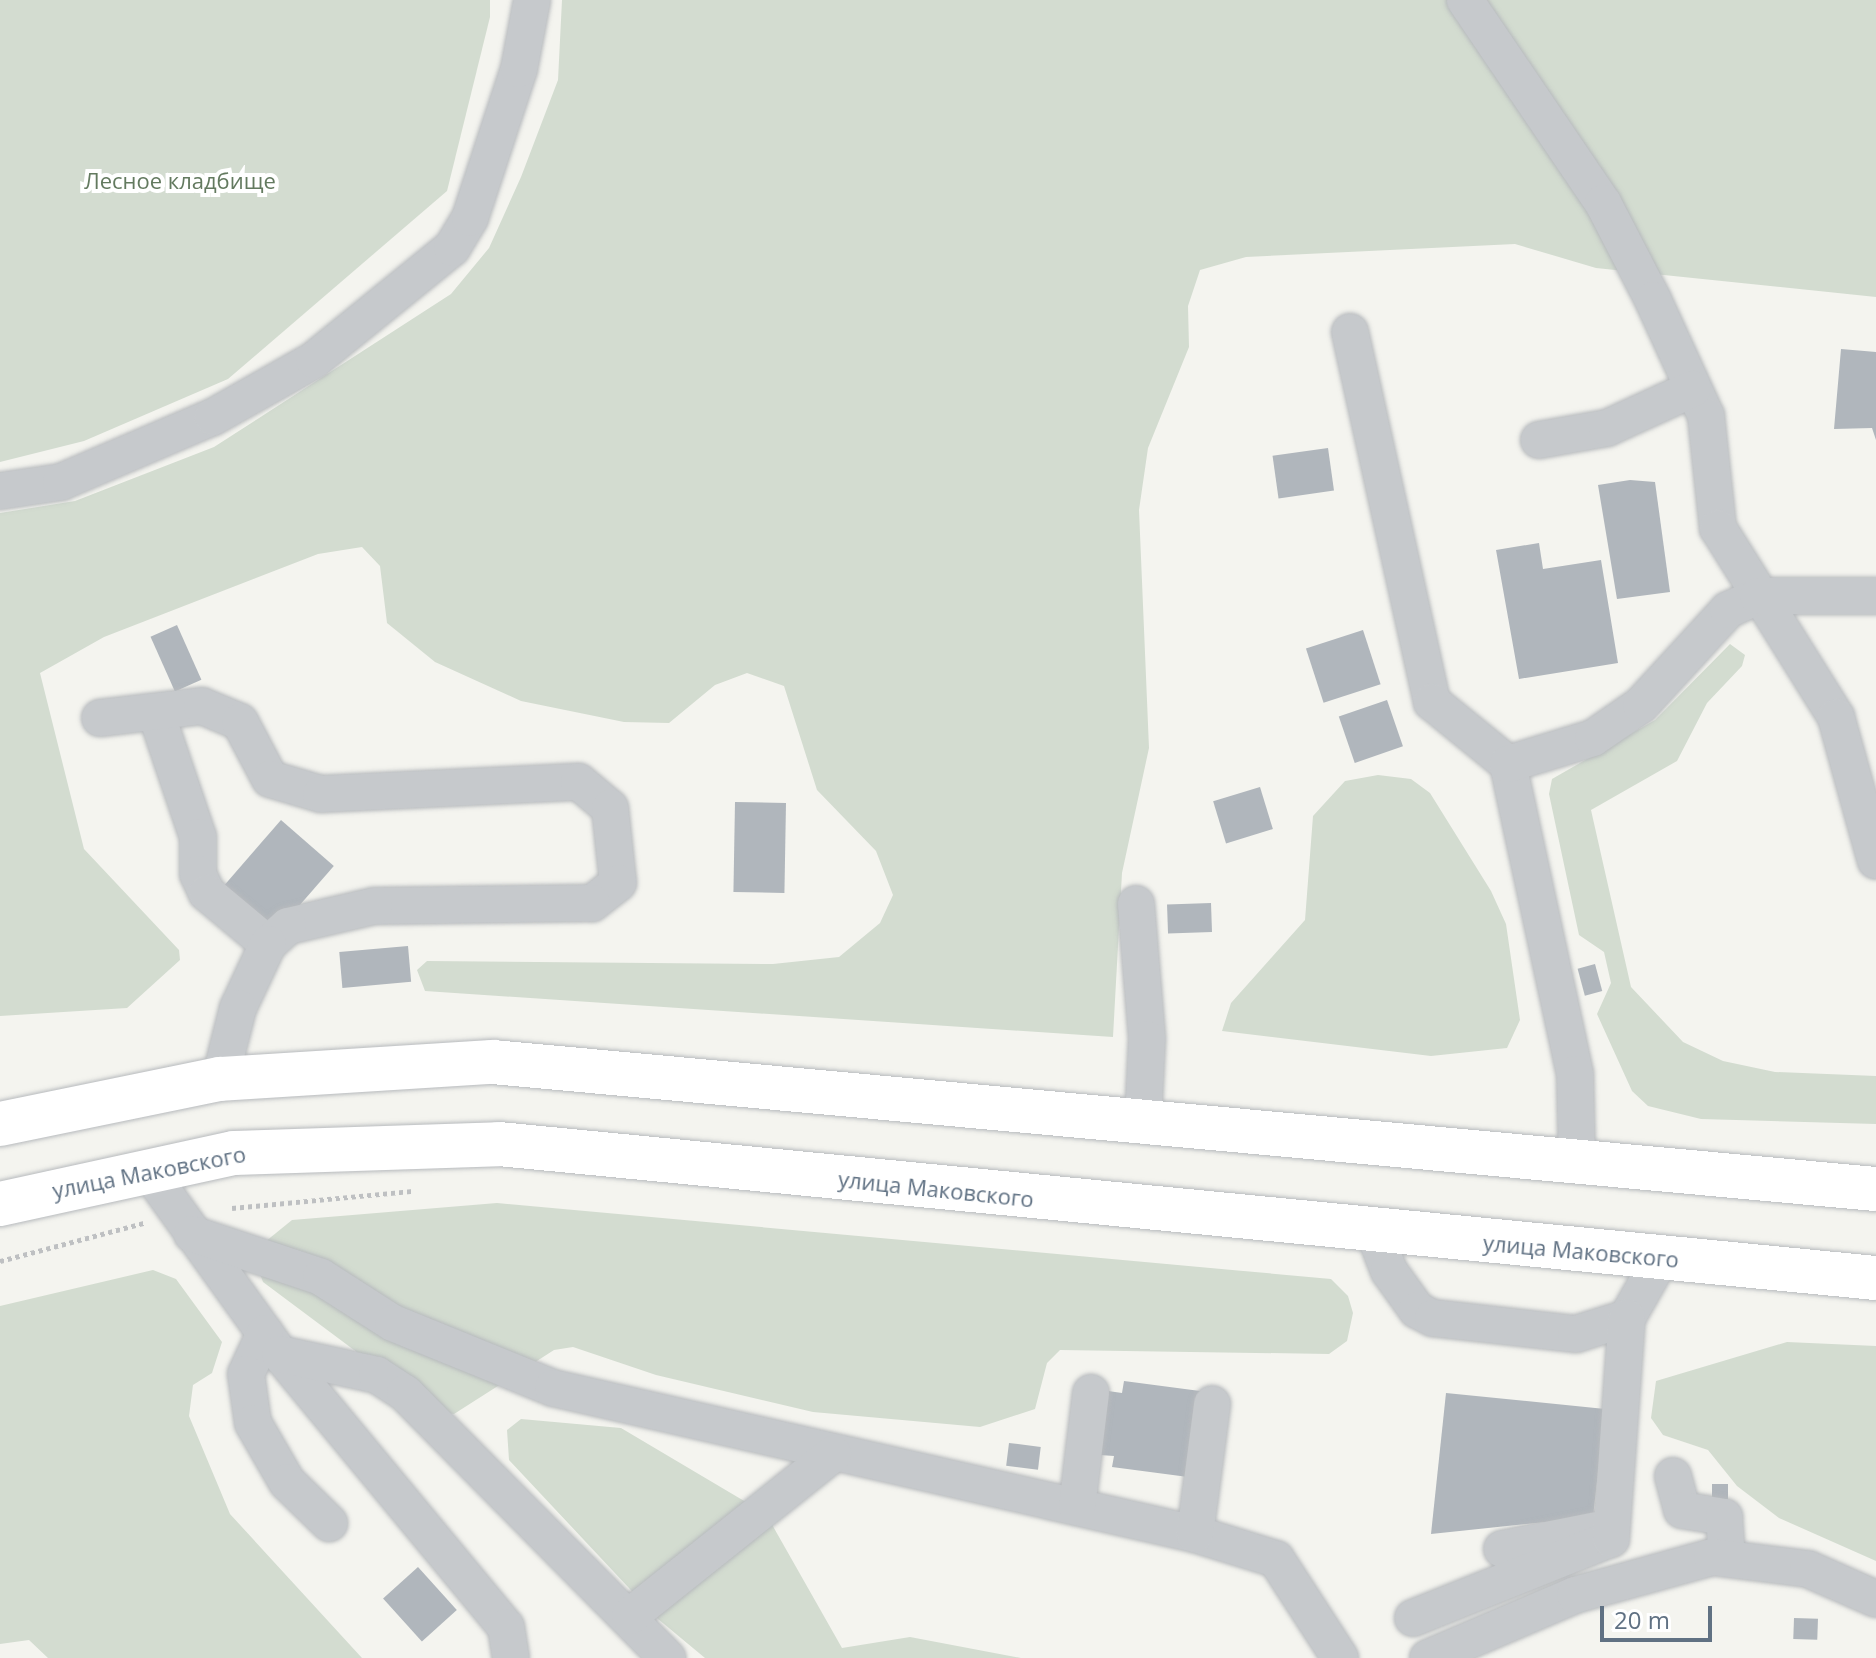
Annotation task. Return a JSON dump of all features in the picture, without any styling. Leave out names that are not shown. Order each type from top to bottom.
[{"type":"highway","points":[[0,1124],[220,1079],[493,1062],[1876,1189]]},
{"type":"highway","name":"улица Маковского","points":[[0,1204],[147,1169],[234,1153],[499,1144],[1374,1232],[1876,1278]]},
{"type":"lane","points":[[0,491],[61,482],[213,417],[314,360],[452,248],[470,218],[519,69],[532,0]]},
{"type":"lane","points":[[1465,0],[1603,203],[1706,416],[1718,528],[1836,717],[1876,861]]},
{"type":"lane","points":[[1350,332],[1432,702],[1508,764],[1575,1074],[1577,1162]]},
{"type":"lane","points":[[1539,440],[1607,428],[1692,389]]},
{"type":"lane","points":[[1508,764],[1593,738],[1641,705],[1728,610],[1758,596],[1876,596]]},
{"type":"lane","points":[[100,718],[157,716],[202,706],[240,722],[270,779],[321,794],[579,782],[610,808],[618,883],[592,903],[374,906],[288,926],[268,944],[238,1008],[220,1079]]},
{"type":"lane","points":[[157,716],[198,837],[198,874],[207,893],[268,944]]},
{"type":"lane","points":[[1136,904],[1147,1039],[1143,1122]]},
{"type":"lane","points":[[147,1169],[272,1343],[506,1627],[511,1658]]},
{"type":"lane","points":[[184,1224],[321,1277],[393,1323],[553,1388],[1195,1534],[1276,1559],[1340,1658]]},
{"type":"lane","points":[[1374,1232],[1389,1271],[1417,1310],[1433,1318],[1576,1334],[1627,1318]]},
{"type":"lane","points":[[1413,1618],[1597,1548],[1617,1526],[1627,1318],[1661,1258]]},
{"type":"lane","points":[[272,1343],[246,1374],[253,1423],[287,1482],[329,1523]]},
{"type":"lane","points":[[272,1343],[377,1375],[405,1393],[630,1616],[667,1658]]},
{"type":"lane","points":[[1077,1507],[1091,1393]]},
{"type":"lane","points":[[1195,1534],[1212,1404]]},
{"type":"lane","points":[[630,1616],[833,1454]]},
{"type":"lane","points":[[1673,1476],[1682,1510],[1724,1517],[1727,1558]]},
{"type":"lane","points":[[1502,1549],[1617,1526]]},
{"type":"lane","points":[[1428,1658],[1640,1573],[1727,1558],[1808,1569],[1876,1599]]},
{"type":"path","points":[[0,1261],[184,1224],[432,1190]]},
{"type":"green space","name":"Лесное кладбище","points":[[0,0],[490,0],[490,17],[447,191],[228,379],[84,441],[0,462]]},
{"type":"green space","points":[[562,0],[1876,0],[1876,297],[1596,268],[1515,244],[1246,257],[1200,270],[1188,306],[1189,347],[1148,448],[1139,510],[1149,748],[1122,873],[1113,1037],[425,991],[417,970],[427,961],[773,964],[839,957],[880,923],[893,895],[876,851],[817,790],[784,686],[747,673],[715,685],[669,723],[624,722],[521,701],[435,662],[387,623],[380,566],[362,547],[318,554],[104,637],[40,673],[84,849],[179,950],[180,960],[127,1008],[0,1016],[0,513],[75,501],[214,447],[451,294],[489,248],[521,177],[558,80]]},
{"type":"green space","points":[[1730,644],[1745,655],[1742,666],[1707,703],[1677,761],[1591,810],[1631,987],[1683,1042],[1723,1061],[1775,1072],[1876,1076],[1876,1124],[1701,1119],[1648,1106],[1632,1091],[1597,1014],[1611,983],[1604,952],[1579,935],[1549,794],[1552,779],[1655,720]]},
{"type":"green space","points":[[1378,775],[1411,779],[1430,793],[1491,891],[1506,924],[1520,1020],[1507,1048],[1431,1056],[1222,1031],[1231,1003],[1305,920],[1313,816],[1345,781]]},
{"type":"green space","points":[[497,1203],[1331,1279],[1348,1296],[1353,1313],[1347,1341],[1329,1354],[1060,1350],[1047,1363],[1035,1409],[980,1427],[813,1412],[656,1375],[573,1347],[554,1350],[454,1414],[437,1412],[263,1282],[256,1263],[260,1246],[292,1220]]},
{"type":"green space","points":[[153,1270],[176,1279],[222,1342],[212,1373],[193,1385],[189,1416],[230,1514],[362,1658],[48,1658],[29,1640],[0,1644],[0,1306]]},
{"type":"green space","points":[[1787,1342],[1876,1346],[1876,1561],[1779,1518],[1737,1486],[1708,1450],[1663,1435],[1651,1418],[1656,1381]]},
{"type":"green space","points":[[521,1419],[621,1428],[766,1514],[842,1648],[910,1637],[1021,1658],[705,1658],[658,1619],[509,1460],[507,1430]]},
{"type":"building","points":[[1841,349],[1876,352],[1876,440],[1872,428],[1834,429]]},
{"type":"building","points":[[1328,448],[1334,491],[1279,498],[1273,456]]},
{"type":"building","points":[[1630,480],[1655,482],[1670,592],[1617,599],[1598,485]]},
{"type":"building","points":[[1539,543],[1543,569],[1601,560],[1618,663],[1519,679],[1496,550]]},
{"type":"building","points":[[177,625],[201,680],[175,692],[151,637]]},
{"type":"building","points":[[1363,630],[1381,684],[1324,703],[1306,649]]},
{"type":"building","points":[[1387,700],[1403,746],[1355,763],[1339,717]]},
{"type":"building","points":[[1260,787],[1273,829],[1226,843],[1213,801]]},
{"type":"building","points":[[735,802],[786,803],[784,893],[733,892]]},
{"type":"building","points":[[281,820],[334,866],[276,932],[223,886]]},
{"type":"building","points":[[1211,903],[1212,932],[1168,934],[1167,905]]},
{"type":"building","points":[[408,946],[411,982],[342,988],[339,952]]},
{"type":"building","points":[[1595,964],[1602,991],[1585,996],[1578,969]]},
{"type":"building","points":[[1124,1381],[1200,1391],[1188,1477],[1112,1467],[1114,1456],[1100,1455],[1108,1391],[1122,1393]]},
{"type":"building","points":[[1446,1393],[1605,1409],[1593,1517],[1431,1534]]},
{"type":"building","points":[[1009,1443],[1041,1447],[1038,1470],[1006,1466]]},
{"type":"building","points":[[1712,1484],[1728,1484],[1728,1507],[1712,1507]]},
{"type":"building","points":[[418,1567],[457,1610],[422,1642],[383,1598]]},
{"type":"building","points":[[1794,1618],[1818,1619],[1817,1640],[1793,1639]]}]
